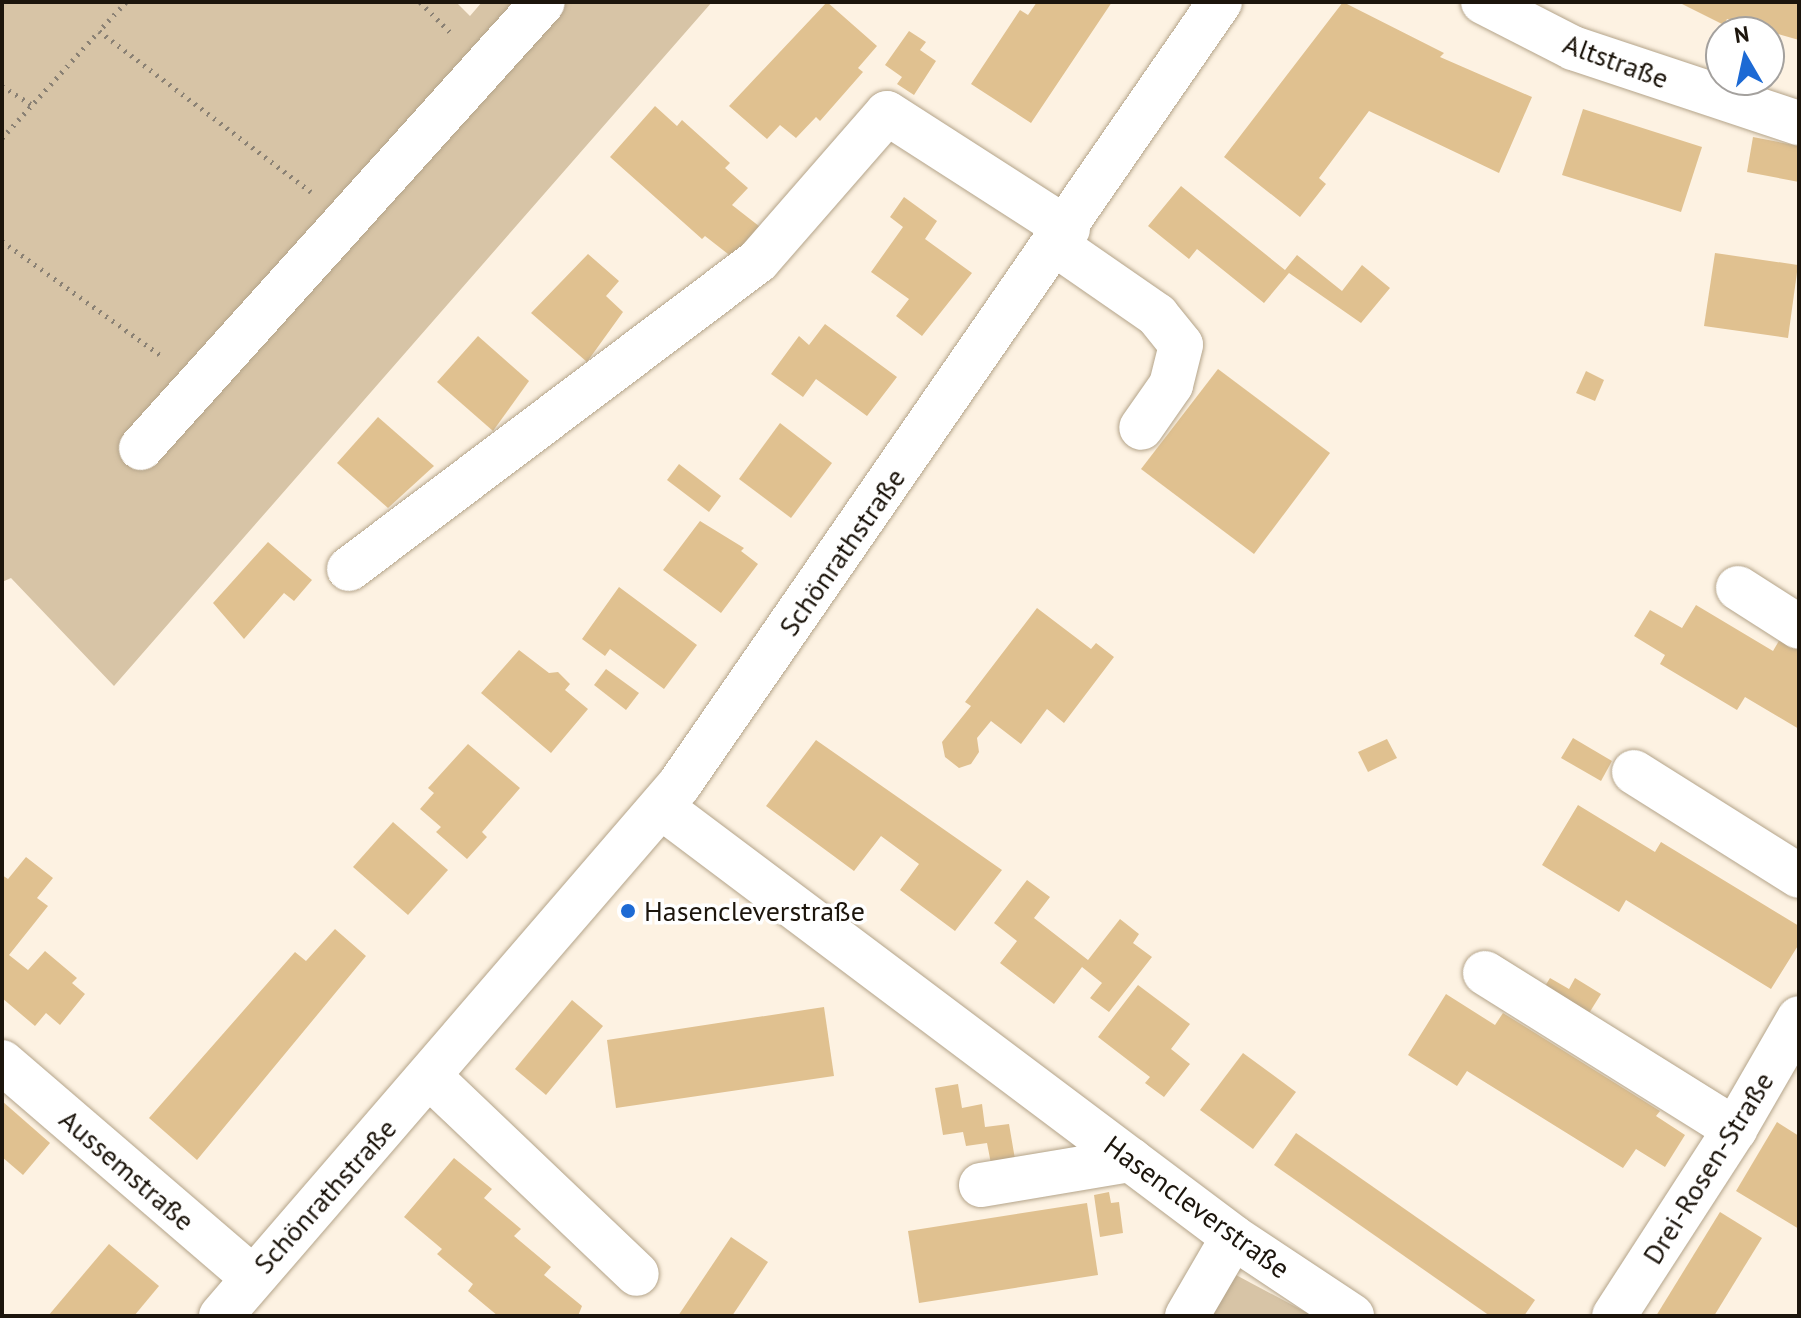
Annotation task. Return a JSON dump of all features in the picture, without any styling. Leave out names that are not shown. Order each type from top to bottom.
[{"type":"street","points":[[141,448],[543,2]]},
{"type":"street","name":"Schönrathstraße","points":[[221,1316],[252,1277],[431,1078],[661,807],[1062,237],[1220,2]]},
{"type":"street","name":"Altstraße","points":[[1483,2],[1573,48],[1799,123]]},
{"type":"street","points":[[349,569],[758,261],[887,113],[1062,237],[1157,315],[1181,345],[1171,385],[1141,428]]},
{"type":"street","points":[[1738,588],[1799,627]]},
{"type":"street","points":[[1634,772],[1799,876]]},
{"type":"street","name":"Hasencleverstraße","points":[[661,807],[1233,1237],[1352,1316]]},
{"type":"street","points":[[1485,973],[1735,1129]]},
{"type":"street","name":"Drei-Rosen-Straße","points":[[1614,1316],[1735,1129],[1799,1018]]},
{"type":"street","name":"Aussemstraße","points":[[2,1062],[252,1277]]},
{"type":"street","points":[[431,1078],[637,1274]]},
{"type":"street","points":[[981,1185],[1131,1160]]},
{"type":"street","points":[[1187,1316],[1233,1237]]},
{"type":"path","points":[[2,138],[126,2]]},
{"type":"path","points":[[99,31],[347,219]]},
{"type":"path","points":[[2,86],[32,105]]},
{"type":"path","points":[[2,241],[199,384]]},
{"type":"shaded area","points":[[2,2],[456,2],[470,16],[482,2],[712,2],[114,686],[11,578],[2,582]]},
{"type":"shaded area","points":[[1236,1275],[1313,1316],[1212,1316]]},
{"type":"building","points":[[827,2],[877,46],[858,68],[863,72],[820,121],[816,117],[796,138],[780,125],[767,139],[729,106]]},
{"type":"building","points":[[1037,2],[1112,2],[1031,123],[971,84],[1020,10],[1028,15]]},
{"type":"building","points":[[1343,2],[1444,53],[1440,57],[1532,97],[1499,173],[1369,111],[1319,178],[1326,184],[1300,217],[1224,157]]},
{"type":"building","points":[[1678,2],[1799,2],[1799,40],[1785,36],[1785,16],[1706,16]]},
{"type":"building","points":[[909,31],[926,42],[920,50],[936,61],[914,95],[897,84],[902,77],[885,65]]},
{"type":"building","points":[[655,106],[677,126],[682,120],[730,163],[725,168],[748,188],[732,205],[764,230],[737,261],[705,236],[702,239],[610,157]]},
{"type":"building","points":[[1583,109],[1702,147],[1681,212],[1562,175]]},
{"type":"building","points":[[1753,137],[1799,146],[1799,182],[1747,172]]},
{"type":"building","points":[[1181,186],[1285,270],[1297,255],[1342,291],[1362,265],[1390,288],[1361,323],[1289,273],[1264,303],[1197,249],[1189,259],[1148,226]]},
{"type":"building","points":[[904,197],[937,221],[925,239],[972,273],[922,336],[896,316],[909,299],[871,272],[903,227],[890,217]]},
{"type":"building","points":[[1715,253],[1798,265],[1788,338],[1704,326]]},
{"type":"building","points":[[588,254],[619,281],[606,296],[623,312],[587,362],[531,313]]},
{"type":"building","points":[[825,324],[897,377],[867,416],[816,379],[803,397],[771,374],[799,336],[809,345]]},
{"type":"building","points":[[478,336],[529,381],[493,431],[437,382]]},
{"type":"building","points":[[1218,369],[1330,453],[1254,554],[1141,469]]},
{"type":"building","points":[[1586,371],[1604,380],[1595,401],[1576,393]]},
{"type":"building","points":[[378,417],[434,466],[388,508],[337,463]]},
{"type":"building","points":[[780,423],[832,463],[791,518],[739,479]]},
{"type":"building","points":[[679,464],[721,496],[709,512],[667,480]]},
{"type":"building","points":[[700,521],[744,548],[741,551],[758,564],[721,613],[663,570]]},
{"type":"building","points":[[268,542],[312,580],[294,601],[284,593],[244,639],[213,603]]},
{"type":"building","points":[[619,587],[697,645],[664,689],[610,649],[605,656],[582,639]]},
{"type":"building","points":[[1696,605],[1773,651],[1780,639],[1799,650],[1799,729],[1745,697],[1737,710],[1660,664],[1665,655],[1634,636],[1650,610],[1682,628]]},
{"type":"building","points":[[1037,608],[1091,649],[1096,643],[1114,657],[1064,723],[1047,709],[1021,744],[991,721],[977,738],[979,752],[971,764],[959,768],[945,757],[942,742],[971,706],[965,702]]},
{"type":"building","points":[[519,650],[549,673],[558,672],[570,684],[565,690],[588,709],[551,753],[481,693]]},
{"type":"building","points":[[606,669],[639,693],[626,710],[594,685]]},
{"type":"building","points":[[1573,738],[1612,761],[1601,781],[1561,758]]},
{"type":"building","points":[[1387,739],[1397,758],[1368,772],[1358,752]]},
{"type":"building","points":[[816,740],[1002,870],[955,931],[900,890],[919,864],[881,836],[854,871],[766,806]]},
{"type":"building","points":[[468,744],[520,788],[482,832],[487,837],[467,859],[436,832],[441,827],[420,809],[434,793],[428,788]]},
{"type":"building","points":[[1578,805],[1655,852],[1661,842],[1799,926],[1799,944],[1771,989],[1626,900],[1619,912],[1542,865]]},
{"type":"building","points":[[393,822],[448,870],[408,915],[353,867]]},
{"type":"building","points":[[26,857],[53,878],[37,898],[48,906],[9,955],[28,970],[45,951],[77,978],[72,983],[85,994],[60,1025],[46,1013],[35,1026],[2,998],[2,875],[8,879]]},
{"type":"building","points":[[1027,880],[1050,897],[1034,918],[1088,960],[1120,919],[1139,934],[1133,943],[1152,957],[1109,1012],[1090,998],[1102,983],[1082,967],[1054,1004],[1000,963],[1017,941],[994,923]]},
{"type":"building","points":[[335,929],[366,956],[197,1160],[149,1118],[295,952],[306,961]]},
{"type":"building","points":[[1550,978],[1569,989],[1575,978],[1601,994],[1586,1018],[1542,991]]},
{"type":"building","points":[[1138,985],[1190,1024],[1171,1049],[1190,1064],[1164,1097],[1145,1083],[1150,1077],[1098,1037]]},
{"type":"building","points":[[1446,994],[1495,1025],[1503,1013],[1660,1111],[1656,1116],[1685,1135],[1665,1167],[1636,1149],[1623,1168],[1467,1071],[1457,1086],[1408,1055]]},
{"type":"building","points":[[572,1000],[603,1026],[546,1095],[515,1069]]},
{"type":"building","points":[[824,1007],[834,1076],[616,1108],[607,1040]]},
{"type":"building","points":[[1243,1053],[1296,1092],[1253,1149],[1200,1110]]},
{"type":"building","points":[[958,1084],[962,1108],[982,1104],[985,1127],[1009,1124],[1016,1165],[992,1169],[987,1143],[966,1146],[963,1132],[943,1135],[935,1088]]},
{"type":"building","points":[[2,1101],[50,1143],[23,1175],[2,1157]]},
{"type":"building","points":[[1777,1122],[1799,1136],[1799,1229],[1736,1191]]},
{"type":"building","points":[[1296,1133],[1535,1300],[1524,1316],[1490,1316],[1274,1165]]},
{"type":"building","points":[[454,1158],[492,1189],[484,1198],[521,1229],[514,1236],[551,1267],[544,1275],[582,1306],[578,1316],[498,1316],[468,1291],[473,1284],[437,1254],[442,1249],[404,1217]]},
{"type":"building","points":[[1109,1192],[1111,1203],[1119,1202],[1123,1233],[1100,1237],[1094,1195]]},
{"type":"building","points":[[1087,1203],[1098,1275],[919,1303],[908,1231]]},
{"type":"building","points":[[1720,1212],[1762,1238],[1714,1316],[1656,1316]]},
{"type":"building","points":[[731,1237],[768,1262],[732,1316],[678,1316]]},
{"type":"building","points":[[109,1244],[159,1286],[134,1316],[48,1316]]},
{"type":"place","name":"Hasencleverstraße","points":[[628,911]]}]
